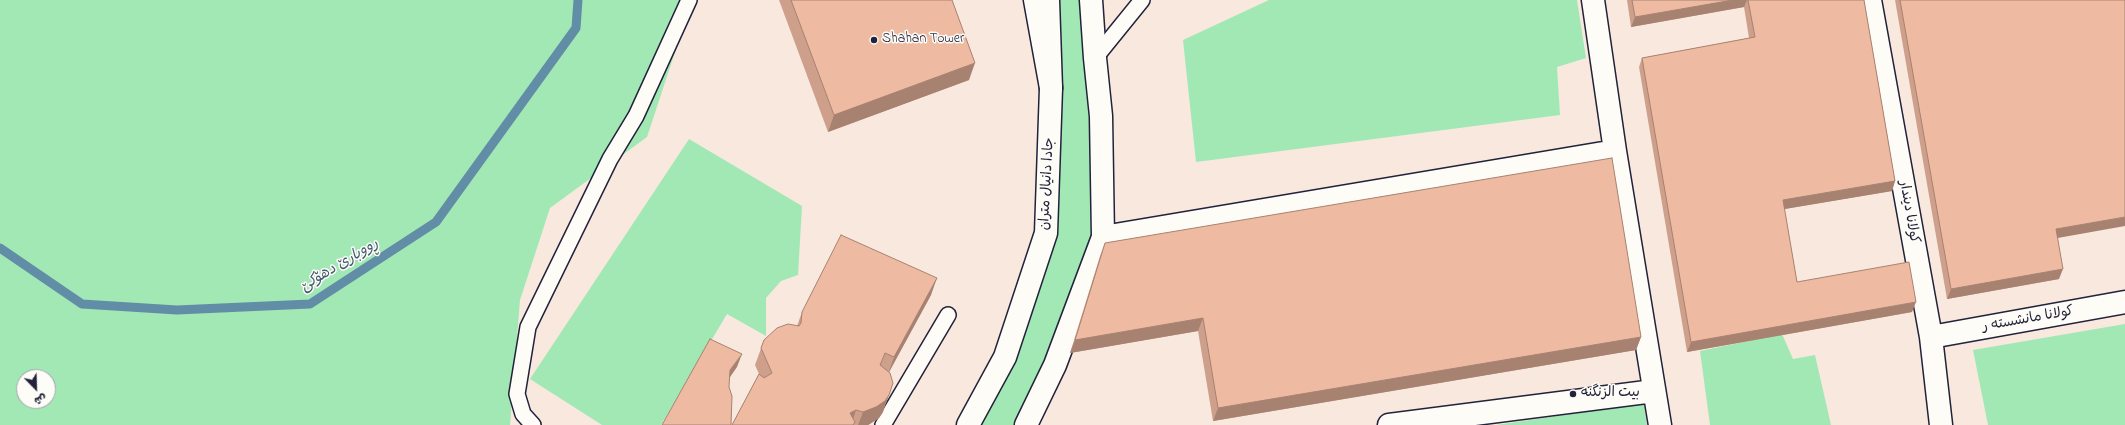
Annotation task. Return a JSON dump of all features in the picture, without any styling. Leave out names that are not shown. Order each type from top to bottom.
[{"type":"main road","name":"جادا دانيال متران","points":[[968,425],[1005,357],[1046,233],[1051,88],[1035,0]]},
{"type":"main road","points":[[1048,0],[1051,88]]},
{"type":"main road","points":[[1026,425],[1055,365],[1103,237],[1101,116],[1091,0]]},
{"type":"main road","points":[[1593,0],[1615,151],[1660,425]]},
{"type":"main road","name":"كولانا ديندار","points":[[1870,0],[1931,337],[1941,425]]},
{"type":"main road","points":[[1103,237],[1615,151]]},
{"type":"main road","name":"كولانا مانشسته ر","points":[[1931,337],[2125,302]]},
{"type":"main road","points":[[1389,425],[1654,391]]},
{"type":"lane","points":[[533,425],[523,414],[517,394],[528,327],[610,159],[636,116],[689,0]]},
{"type":"lane","points":[[1095,58],[1142,0]]},
{"type":"lane","points":[[883,425],[948,315]]},
{"type":"green space","points":[[0,0],[697,0],[680,37],[647,137],[550,208],[520,300],[510,425],[0,425]]},
{"type":"green space","points":[[1051,0],[1087,0],[1098,237],[1022,425],[971,425],[1040,265]]},
{"type":"green space","points":[[1269,0],[1577,0],[1586,58],[1557,67],[1560,115],[1196,162],[1183,40]]},
{"type":"green space","points":[[689,139],[802,206],[798,275],[781,281],[766,298],[766,336],[727,314],[661,425],[602,425],[530,379]]},
{"type":"green space","points":[[2125,324],[2125,425],[1988,425],[1973,350]]},
{"type":"green space","points":[[1782,334],[1793,359],[1815,355],[1831,425],[1710,425],[1700,351]]},
{"type":"green space","points":[[1644,403],[1647,425],[1496,425]]},
{"type":"building","name":"Shahan Tower","points":[[791,0],[952,0],[975,63],[834,115]]},
{"type":"building","points":[[1632,0],[1733,0],[1635,17]]},
{"type":"building","points":[[1748,0],[1864,0],[1895,181],[1783,200],[1797,282],[1909,262],[1916,302],[1691,342],[1642,58],[1755,37]]},
{"type":"building","points":[[1900,0],[2125,0],[2125,217],[2056,229],[2063,269],[1951,289]]},
{"type":"building","points":[[1612,158],[1641,337],[1218,408],[1203,318],[1075,340],[1105,243]]},
{"type":"building","points":[[841,235],[937,278],[894,357],[885,353],[880,365],[890,373],[893,383],[889,395],[885,401],[876,407],[863,412],[856,410],[850,413],[855,422],[853,425],[732,425],[759,374],[764,378],[772,373],[761,348],[764,340],[777,328],[788,324],[799,326],[801,323],[802,312]]},
{"type":"building","points":[[710,339],[742,354],[730,370],[729,387],[732,396],[731,425],[662,425]]},
{"type":"waterway","name":"ڕووبارێ دهۆكێ","points":[[0,248],[82,304],[177,310],[310,304],[436,222],[576,28],[578,0]]},
{"type":"place","name":"Shahan Tower","points":[[874,40]]},
{"type":"place","name":"بيت الزنگنه","points":[[1573,394]]}]
